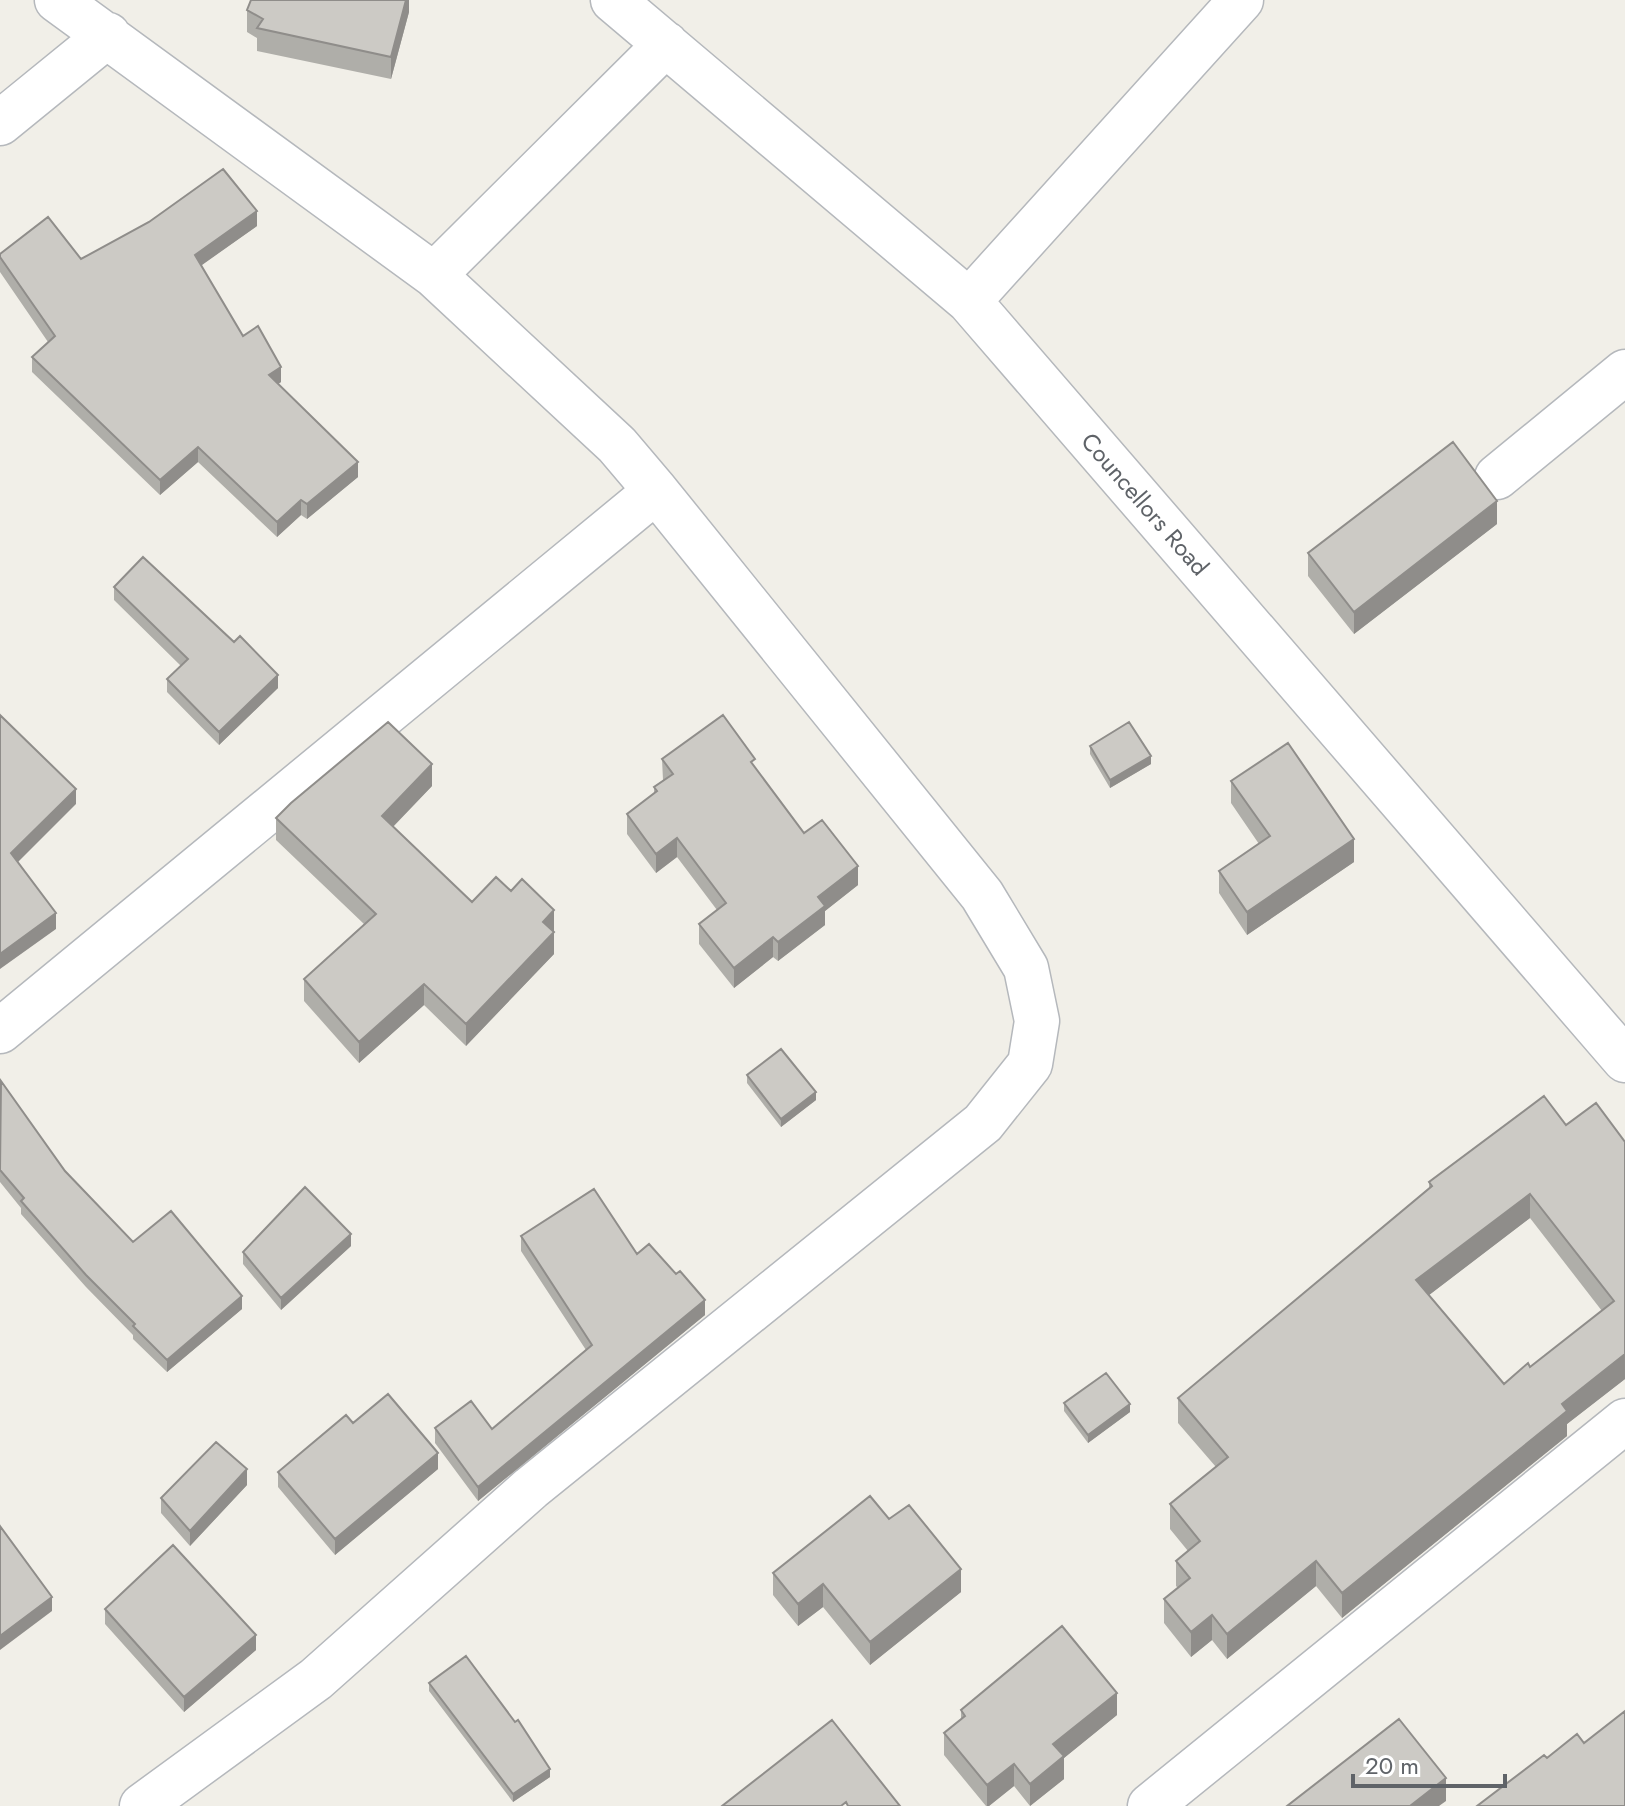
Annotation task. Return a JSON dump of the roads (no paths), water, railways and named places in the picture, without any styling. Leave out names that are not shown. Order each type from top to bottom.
[{"type":"street","points":[[57,0],[434,275],[617,445],[982,895],[1026,968],[1037,1021],[1030,1064],[983,1123],[531,1488],[316,1679],[142,1806]]},
{"type":"street","name":"Councellors Road","points":[[613,0],[969,301],[1625,1060]]},
{"type":"street","points":[[969,301],[1241,0]]},
{"type":"street","points":[[0,123],[108,35]]},
{"type":"street","points":[[434,275],[666,44]]},
{"type":"street","points":[[1497,477],[1625,372]]},
{"type":"street","points":[[0,1031],[656,491]]},
{"type":"street","points":[[1150,1806],[1625,1421]]}]
